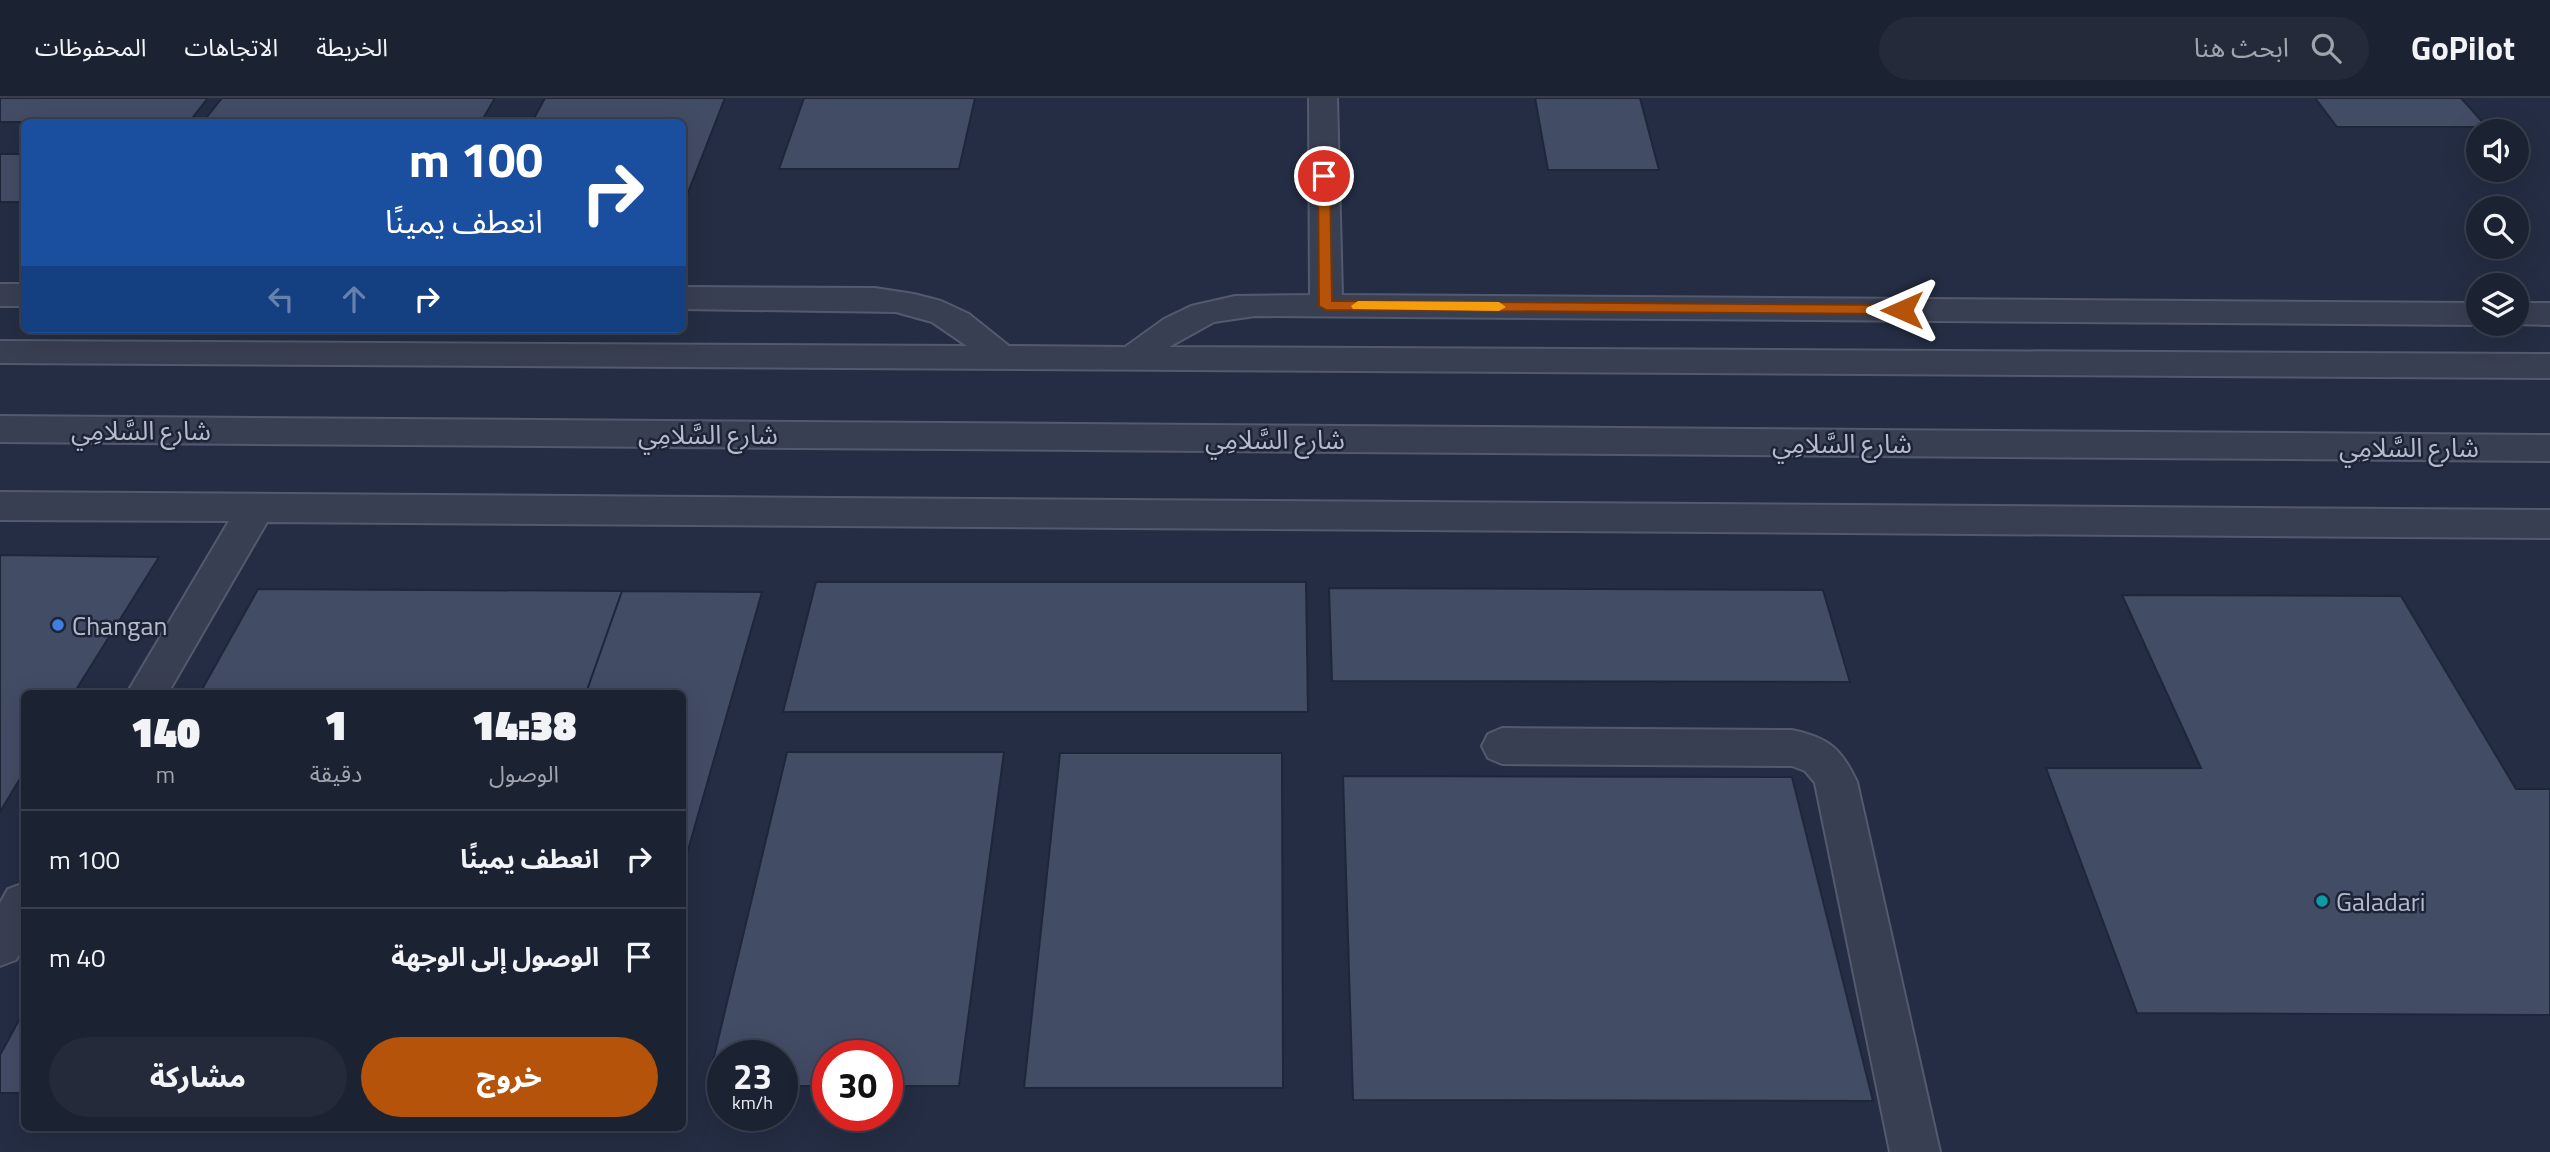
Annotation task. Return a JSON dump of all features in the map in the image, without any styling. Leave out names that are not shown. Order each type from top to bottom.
[{"type":"street","points":[[1323,98],[1326,306]]},
{"type":"street","points":[[0,295],[21,295]]},
{"type":"street","points":[[686,298],[904,301],[954,318],[974,332],[1000,357]]},
{"type":"street","points":[[1132,358],[1186,319],[1231,306],[2466,314]]},
{"type":"street","points":[[2529,314],[2550,314]]},
{"type":"street","points":[[0,352],[2550,366]]},
{"type":"street","name":"شارع السَّلامِي","points":[[0,429],[2550,448]]},
{"type":"street","points":[[0,506],[2550,524]]},
{"type":"street","points":[[149,690],[256,508]]},
{"type":"street","points":[[1502,746],[1792,748],[1804,750],[1825,762],[1836,782],[1915,1152]]},
{"type":"street","points":[[0,945],[21,908]]},
{"type":"building","points":[[0,98],[208,98],[191,119],[21,119],[21,122],[0,122]]},
{"type":"building","points":[[222,98],[495,98],[483,119],[205,119]]},
{"type":"building","points":[[545,98],[725,98],[686,197],[686,119],[534,119]]},
{"type":"building","points":[[804,98],[975,98],[959,169],[779,169]]},
{"type":"building","points":[[1535,98],[1640,98],[1659,170],[1548,170]]},
{"type":"building","points":[[2315,98],[2461,98],[2480,119],[2466,119],[2466,127],[2337,127]]},
{"type":"building","points":[[0,154],[21,154],[21,202],[0,202]]},
{"type":"building","name":"Changan","points":[[0,555],[159,557],[76,690],[21,690],[21,777],[0,812]]},
{"type":"building","points":[[816,582],[1306,582],[1308,712],[783,712]]},
{"type":"building","points":[[1329,588],[1823,590],[1850,682],[1332,681]]},
{"type":"building","points":[[258,589],[622,591],[587,690],[202,690]]},
{"type":"building","points":[[622,591],[762,592],[686,857],[686,690],[587,690]]},
{"type":"building","name":"Galadari","points":[[2122,595],[2401,596],[2516,789],[2550,789],[2550,1015],[2137,1013],[2046,768],[2201,768]]},
{"type":"building","points":[[787,752],[1004,752],[959,1086],[903,1086],[903,1040],[812,1040],[812,1086],[798,1086],[798,1040],[718,1040]]},
{"type":"building","points":[[1060,753],[1282,753],[1283,1088],[1024,1088]]},
{"type":"building","points":[[1343,776],[1792,777],[1873,1101],[1353,1100]]},
{"type":"building","points":[[21,1016],[21,1093],[0,1093],[0,1055]]},
{"type":"slow traffic","points":[[1358,306],[1499,307]]},
{"type":"place","name":"Changan","points":[[58,625]]},
{"type":"place","name":"Galadari","points":[[2322,901]]},
{"type":"route","points":[[1324,176],[1326,306],[1902,310]]}]
